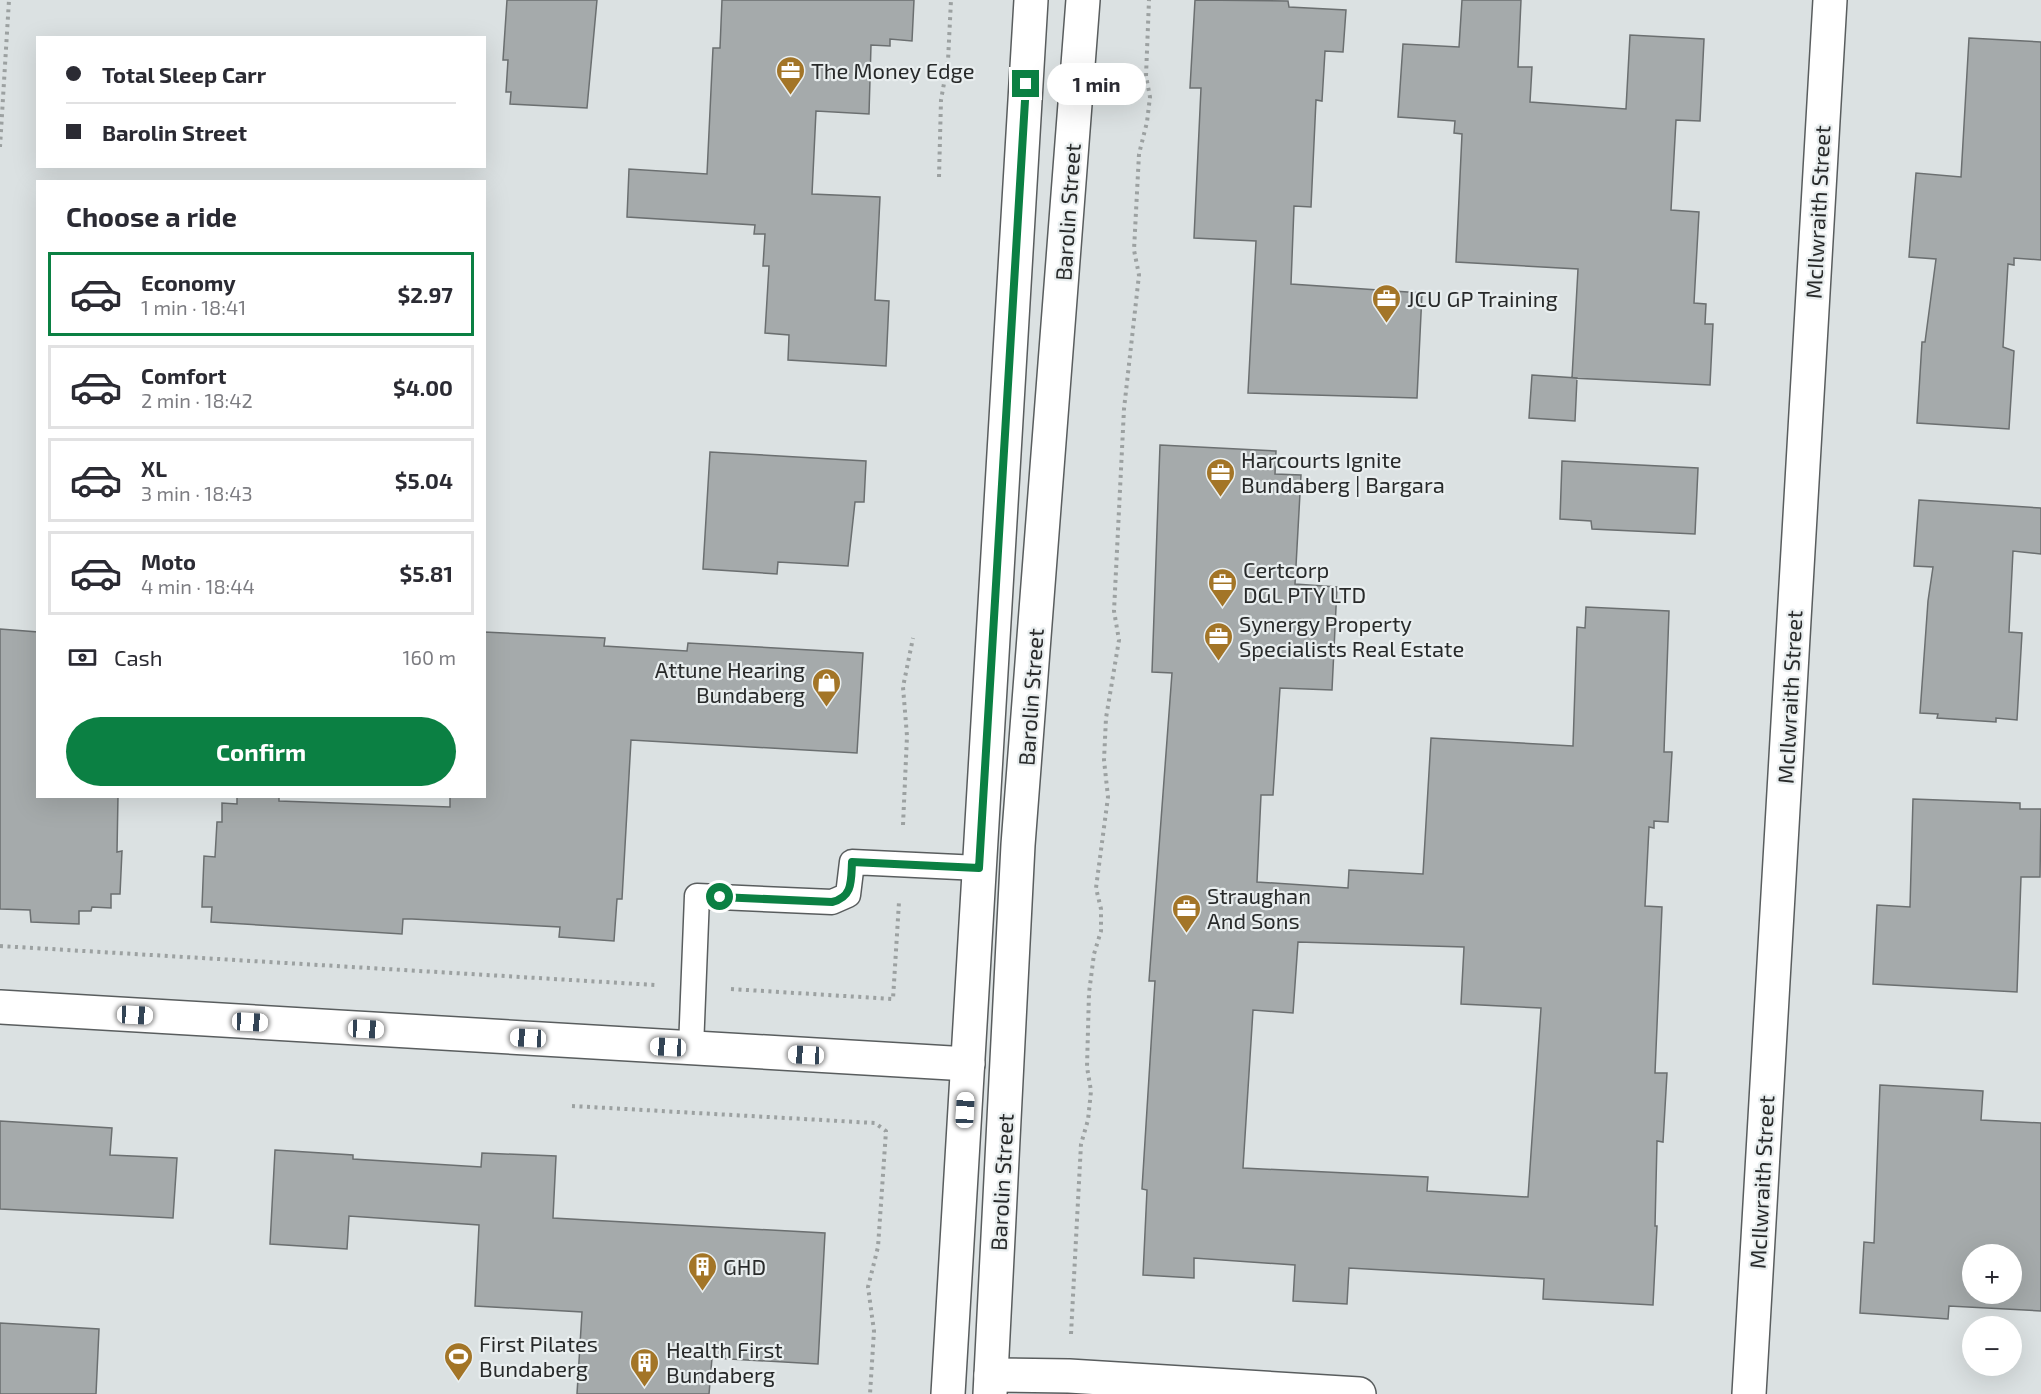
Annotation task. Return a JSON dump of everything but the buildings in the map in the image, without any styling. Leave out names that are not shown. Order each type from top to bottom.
[{"type":"main road","name":"Barolin Street","points":[[948,1394],[1031,0]]},
{"type":"main road","name":"Barolin Street","points":[[990,1384],[1018,845],[1083,0]]},
{"type":"main road","name":"McIlwraith Street","points":[[1749,1394],[1830,0]]},
{"type":"main road","points":[[0,1007],[968,1064]]},
{"type":"main road","points":[[990,1384],[1069,1376],[1359,1394]]},
{"type":"lane","points":[[691,1048],[698,896],[832,902],[848,895],[852,862],[979,868]]},
{"type":"path","points":[[0,147],[9,0]]},
{"type":"path","points":[[939,177],[941,100],[948,61],[951,0]]},
{"type":"path","points":[[1071,1335],[1081,1144],[1088,1120],[1091,1091],[1087,1066],[1089,993],[1094,954],[1101,931],[1101,909],[1096,888],[1108,797],[1104,760],[1106,718],[1119,640],[1113,611],[1124,409],[1138,275],[1134,250],[1139,154],[1150,97],[1146,76],[1149,0]]},
{"type":"path","points":[[0,946],[893,999],[907,736],[903,687],[913,638]]},
{"type":"path","points":[[572,1106],[874,1123],[886,1131],[878,1247],[868,1287],[874,1331],[870,1394]]},
{"type":"place","name":"The Money Edge","points":[[790,96]]},
{"type":"place","name":"JCU GP Training","points":[[1386,324]]},
{"type":"place","name":"Harcourts Ignite Bundaberg | Bargara","points":[[1220,498]]},
{"type":"place","name":"Certcorp DGL PTY LTD","points":[[1222,608]]},
{"type":"place","name":"Synergy Property Specialists Real Estate","points":[[1218,662]]},
{"type":"place","name":"Attune Hearing Bundaberg","points":[[826,708]]},
{"type":"place","name":"Straughan And Sons","points":[[1186,934]]},
{"type":"place","name":"GHD","points":[[702,1292]]},
{"type":"place","name":"First Pilates Bundaberg","points":[[458,1382]]},
{"type":"place","name":"Health First Bundaberg","points":[[645,1388]]},
{"type":"route","points":[[720,897],[832,902],[841,900],[848,895],[851,886],[852,862],[979,868],[1026,84]]}]
